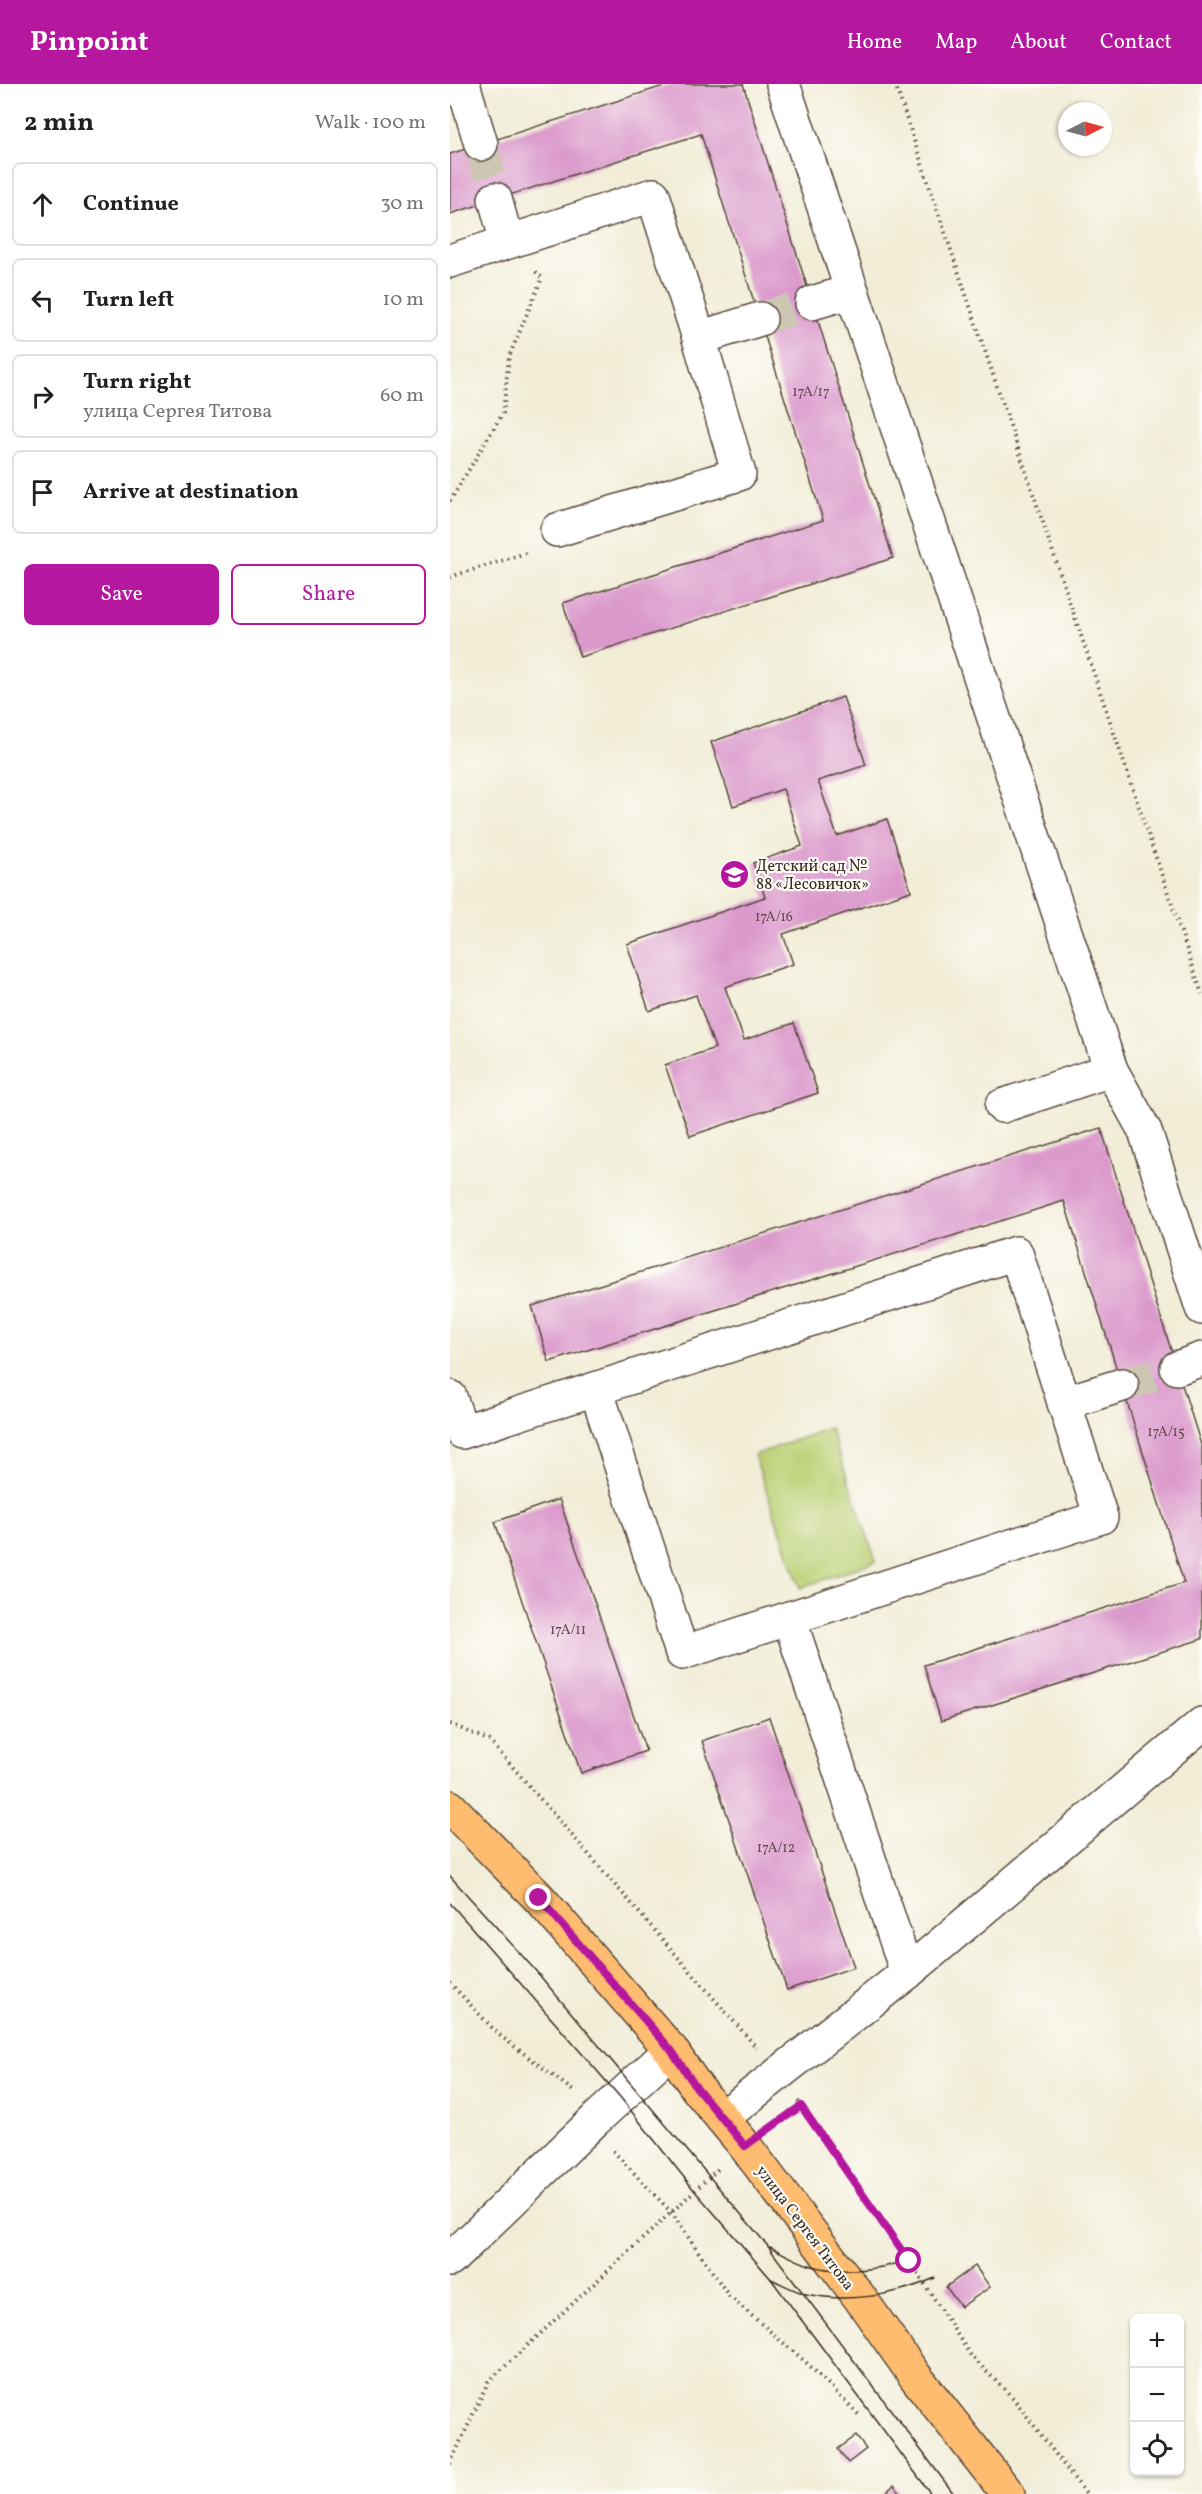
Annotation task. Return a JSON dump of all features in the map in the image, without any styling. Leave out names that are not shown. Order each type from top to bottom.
[{"type":"main road","name":"улица Сергея Титова","points":[[450,1807],[539,1898],[671,2050],[697,2088],[745,2146],[853,2289],[915,2376],[1008,2494]]},
{"type":"lane","points":[[450,87],[461,84],[480,144]]},
{"type":"lane","points":[[783,84],[1111,1070],[1145,1131],[1202,1308]]},
{"type":"lane","points":[[450,261],[652,195],[699,339],[739,474],[557,530]]},
{"type":"lane","points":[[495,199],[507,242]]},
{"type":"lane","points":[[812,303],[852,291]]},
{"type":"lane","points":[[699,339],[760,319]]},
{"type":"lane","points":[[1002,1106],[1111,1070]]},
{"type":"lane","points":[[450,1397],[462,1432],[1016,1253],[1101,1517],[682,1653],[596,1389]]},
{"type":"lane","points":[[1064,1403],[1122,1385]]},
{"type":"lane","points":[[789,1618],[907,1973]]},
{"type":"lane","points":[[722,2118],[907,1973],[1202,1724]]},
{"type":"lane","points":[[450,2260],[671,2050]]},
{"type":"path","points":[[895,84],[1202,994]]},
{"type":"path","points":[[450,501],[503,413],[509,357],[542,278],[507,242]]},
{"type":"path","points":[[450,577],[561,542],[557,530]]},
{"type":"path","points":[[450,1724],[490,1741],[778,2072],[924,2283],[971,2356],[1013,2398],[1086,2494]]},
{"type":"path","points":[[450,1983],[498,2034],[583,2098]]},
{"type":"path","points":[[450,2464],[488,2382],[708,2176],[801,2106]]},
{"type":"path","points":[[612,2150],[671,2212],[729,2296],[809,2365],[861,2416]]},
{"type":"green space","points":[[830,1428],[876,1561],[800,1588],[754,1455]]},
{"type":"building","points":[[670,84],[743,84],[893,558],[580,657],[563,603],[823,520],[701,134],[450,214],[450,154]]},
{"type":"building","points":[[843,697],[866,765],[818,781],[837,836],[887,819],[911,891],[783,934],[793,964],[725,987],[744,1040],[794,1023],[818,1093],[690,1136],[665,1065],[715,1048],[696,995],[649,1011],[627,944],[765,897],[753,863],[802,846],[783,789],[733,806],[711,742]]},
{"type":"building","points":[[1101,1128],[1202,1448],[1202,1639],[941,1721],[924,1665],[1184,1583],[1064,1201],[549,1362],[532,1306]]},
{"type":"building","points":[[559,1499],[646,1751],[581,1773],[495,1522]]},
{"type":"building","points":[[769,1717],[854,1967],[787,1990],[702,1741]]},
{"type":"building","points":[[975,2266],[990,2287],[961,2307],[946,2287]]},
{"type":"building","points":[[856,2436],[866,2449],[848,2463],[838,2449]]},
{"type":"building","points":[[894,2485],[901,2494],[884,2494]]},
{"type":"tunnel","points":[[481,144],[495,199]]},
{"type":"tunnel","points":[[760,319],[812,303]]},
{"type":"tunnel","points":[[1122,1385],[1177,1368]]},
{"type":"tram line","points":[[450,1876],[535,1970],[767,2245],[954,2494]]},
{"type":"tram line","points":[[450,1903],[620,2097],[694,2190],[771,2279],[931,2494]]},
{"type":"tram line","points":[[770,2247],[804,2263],[836,2270],[880,2267],[920,2257]]},
{"type":"tram line","points":[[771,2279],[806,2294],[855,2298],[888,2293],[935,2278]]},
{"type":"place","name":"Детский сад № 88 «Лесовичок»","points":[[735,874]]},
{"type":"route","points":[[539,1898],[671,2050],[697,2088],[745,2146],[801,2106],[909,2261]]}]
